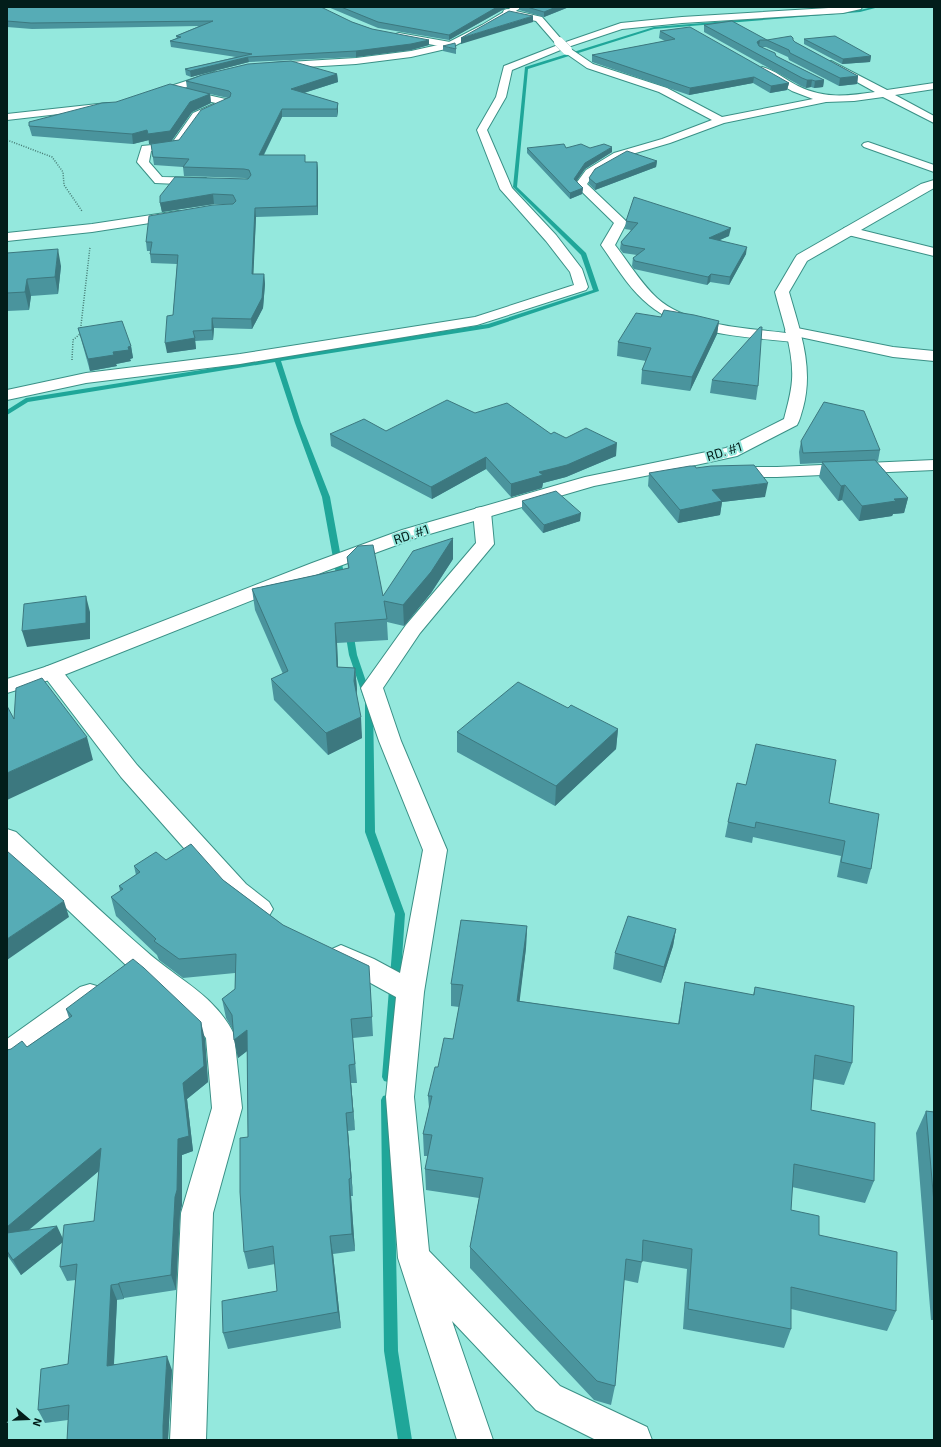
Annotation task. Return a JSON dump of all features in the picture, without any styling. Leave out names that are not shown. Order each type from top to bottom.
[{"type":"street","points":[[264,66],[356,61],[411,54],[450,45],[518,7]]},
{"type":"street","points":[[7,395],[71,381],[137,371],[240,359],[477,321],[581,287],[577,272],[550,238],[506,189],[482,130],[500,98],[508,68],[549,51],[621,26],[682,20],[843,10],[858,7]]},
{"type":"street","points":[[507,12],[539,20],[559,42],[590,66],[663,90],[721,120]]},
{"type":"street","points":[[389,34],[450,45]]},
{"type":"street","points":[[822,59],[934,120]]},
{"type":"street","points":[[752,64],[796,89],[826,99]]},
{"type":"street","points":[[143,98],[204,77],[222,73]]},
{"type":"street","points":[[934,86],[884,92],[854,98],[826,99],[721,120],[666,141],[618,155],[590,172],[581,185],[620,222],[608,244],[624,268],[652,301],[661,309],[686,320],[717,328],[792,334],[894,352],[934,356]]},
{"type":"street","points":[[170,89],[226,102],[197,115],[176,146],[146,148],[143,162],[159,180],[214,182]]},
{"type":"street","points":[[838,90],[854,98]]},
{"type":"street","points":[[7,117],[118,104]]},
{"type":"street","points":[[868,145],[934,169]]},
{"type":"street","name":"RD. #1","points":[[7,686],[52,672],[319,567],[410,534],[591,481],[655,469],[731,452],[769,434],[791,422],[798,393],[800,374],[782,292],[802,258],[925,187],[934,184]]},
{"type":"street","points":[[7,237],[92,228],[188,213]]},
{"type":"street","points":[[849,231],[934,252]]},
{"type":"street","points":[[655,469],[670,473],[777,472],[934,465]]},
{"type":"street","points":[[475,1440],[414,1258],[400,1097],[410,992],[435,850],[390,741],[372,688],[413,629],[486,544],[482,512]]},
{"type":"street","points":[[52,672],[129,771],[237,891],[278,923]]},
{"type":"street","points":[[7,838],[122,972],[192,1000],[220,1034],[227,1108],[197,1213],[188,1440]]},
{"type":"street","points":[[323,948],[365,967],[410,992]]},
{"type":"street","points":[[7,1055],[122,972]]},
{"type":"street","points":[[414,1258],[548,1398],[634,1440]]},
{"type":"path","points":[[7,140],[52,157],[63,172],[64,185],[78,204],[92,228],[80,334],[73,340],[71,381]]},
{"type":"building","points":[[7,7],[321,7],[352,22],[372,29],[429,40],[411,44],[356,51],[248,57],[190,71],[185,69],[252,54],[170,41],[181,37],[176,36],[213,21],[31,23],[7,21]]},
{"type":"building","points":[[341,7],[497,7],[449,35],[378,22]]},
{"type":"building","points":[[527,7],[556,7],[544,12]]},
{"type":"building","points":[[509,11],[533,16],[461,38]]},
{"type":"building","points":[[732,21],[767,40],[760,40],[757,42],[759,46],[775,53],[776,56],[824,80],[815,81],[802,78],[704,25]]},
{"type":"building","points":[[690,27],[789,83],[771,86],[754,77],[690,88],[592,55],[675,39],[660,31]]},
{"type":"building","points":[[791,36],[795,42],[858,76],[840,78],[790,53],[789,50],[767,40]]},
{"type":"building","points":[[835,36],[871,56],[843,59],[804,39]]},
{"type":"building","points":[[455,43],[456,49],[443,46]]},
{"type":"building","points":[[291,61],[337,74],[291,89],[338,103],[337,109],[282,109],[259,155],[305,155],[305,162],[317,162],[317,206],[255,208],[252,274],[264,274],[262,298],[251,319],[212,318],[212,330],[193,331],[195,338],[165,343],[167,316],[173,315],[178,255],[150,254],[152,242],[146,242],[149,216],[213,205],[233,204],[236,201],[233,195],[213,194],[160,203],[160,196],[175,177],[248,179],[251,175],[249,170],[244,169],[183,167],[189,159],[153,157],[151,144],[179,140],[201,110],[230,97],[231,93],[229,91],[186,81],[202,75],[248,64]]},
{"type":"building","points":[[170,84],[210,94],[190,102],[170,131],[148,134],[147,130],[132,134],[29,126],[29,122],[102,103],[116,102]]},
{"type":"building","points":[[564,144],[566,148],[581,144],[590,148],[604,144],[612,147],[585,163],[574,179],[583,188],[570,193],[527,148]]},
{"type":"building","points":[[627,151],[657,161],[596,184],[589,178],[595,169]]},
{"type":"building","points":[[634,197],[731,228],[709,238],[747,247],[730,277],[711,274],[708,277],[635,261],[633,258],[645,249],[623,245],[621,242],[638,223],[626,221]]},
{"type":"building","points":[[58,249],[55,277],[27,279],[25,292],[7,293],[7,253]]},
{"type":"building","points":[[664,310],[719,321],[692,377],[642,370],[651,348],[618,342],[636,313],[661,317]]},
{"type":"building","points":[[122,321],[131,346],[128,347],[129,350],[113,352],[114,355],[88,359],[78,328]]},
{"type":"building","points":[[760,327],[762,327],[758,386],[712,380]]},
{"type":"building","points":[[447,400],[475,413],[507,403],[551,434],[554,432],[566,438],[586,428],[617,443],[567,465],[539,472],[543,475],[511,484],[486,457],[431,487],[330,434],[364,419],[386,431]]},
{"type":"building","points":[[824,402],[864,411],[880,450],[803,453],[801,441]]},
{"type":"building","points":[[875,460],[908,498],[894,499],[896,501],[862,506],[845,485],[841,486],[822,462]]},
{"type":"building","points":[[754,465],[768,483],[712,490],[722,501],[680,510],[649,473],[690,466],[695,466],[696,468],[711,466]]},
{"type":"building","points":[[556,491],[581,513],[544,525],[522,501]]},
{"type":"building","points":[[453,538],[431,572],[403,605],[384,601],[387,619],[335,623],[337,667],[355,668],[354,681],[361,717],[326,733],[271,679],[288,671],[252,589],[349,568],[347,557],[358,546],[373,545],[383,596],[413,551]]},
{"type":"building","points":[[86,596],[86,623],[22,631],[24,604]]},
{"type":"building","points":[[42,678],[87,737],[7,773],[7,706],[14,719],[16,688]]},
{"type":"building","points":[[518,682],[568,708],[571,705],[618,729],[556,786],[457,732]]},
{"type":"building","points":[[756,744],[836,760],[829,803],[879,814],[871,869],[841,862],[845,841],[756,822],[755,828],[728,822],[737,783],[746,785]]},
{"type":"building","points":[[191,844],[223,880],[283,925],[369,966],[372,1017],[351,1019],[355,1064],[349,1065],[353,1112],[346,1113],[351,1178],[349,1179],[352,1234],[330,1236],[338,1312],[223,1333],[222,1301],[277,1291],[273,1246],[244,1252],[240,1192],[240,1138],[248,1137],[247,1030],[234,1040],[232,1015],[222,999],[235,989],[236,954],[179,959],[154,941],[156,939],[111,897],[123,889],[119,886],[140,872],[134,866],[156,852],[166,860]]},
{"type":"building","points":[[7,851],[64,901],[7,939]]},
{"type":"building","points":[[628,916],[676,929],[664,967],[615,953]]},
{"type":"building","points":[[461,920],[527,926],[517,1001],[679,1024],[685,982],[754,995],[755,987],[854,1006],[852,1063],[815,1055],[811,1110],[875,1123],[874,1181],[794,1164],[791,1210],[819,1216],[819,1235],[897,1252],[896,1311],[791,1287],[791,1329],[688,1309],[692,1249],[643,1240],[642,1262],[626,1259],[615,1386],[597,1381],[470,1247],[483,1178],[425,1169],[432,1135],[423,1134],[432,1096],[428,1096],[435,1067],[438,1067],[444,1038],[453,1039],[463,985],[451,984]]},
{"type":"building","points":[[133,959],[201,1022],[204,1066],[183,1083],[189,1136],[178,1139],[177,1190],[175,1197],[171,1275],[111,1285],[107,1366],[167,1356],[163,1440],[67,1440],[69,1405],[38,1410],[41,1369],[68,1364],[77,1264],[60,1267],[64,1225],[94,1221],[101,1148],[7,1227],[7,1050],[11,1049],[22,1041],[27,1047],[72,1016],[66,1009]]},
{"type":"building","points":[[926,1111],[934,1112],[934,1203]]},
{"type":"building","points":[[57,1226],[13,1260],[7,1251],[7,1233]]},
{"type":"waterway","points":[[7,413],[26,400],[489,326],[596,291],[584,254],[515,187],[526,68],[654,28],[860,11],[877,7]]},
{"type":"waterway","points":[[277,360],[298,423],[326,497],[341,580]]},
{"type":"waterway","points":[[349,631],[353,655],[369,702],[370,832],[400,914],[388,1077]]},
{"type":"waterway","points":[[387,1100],[391,1351],[405,1440]]}]
